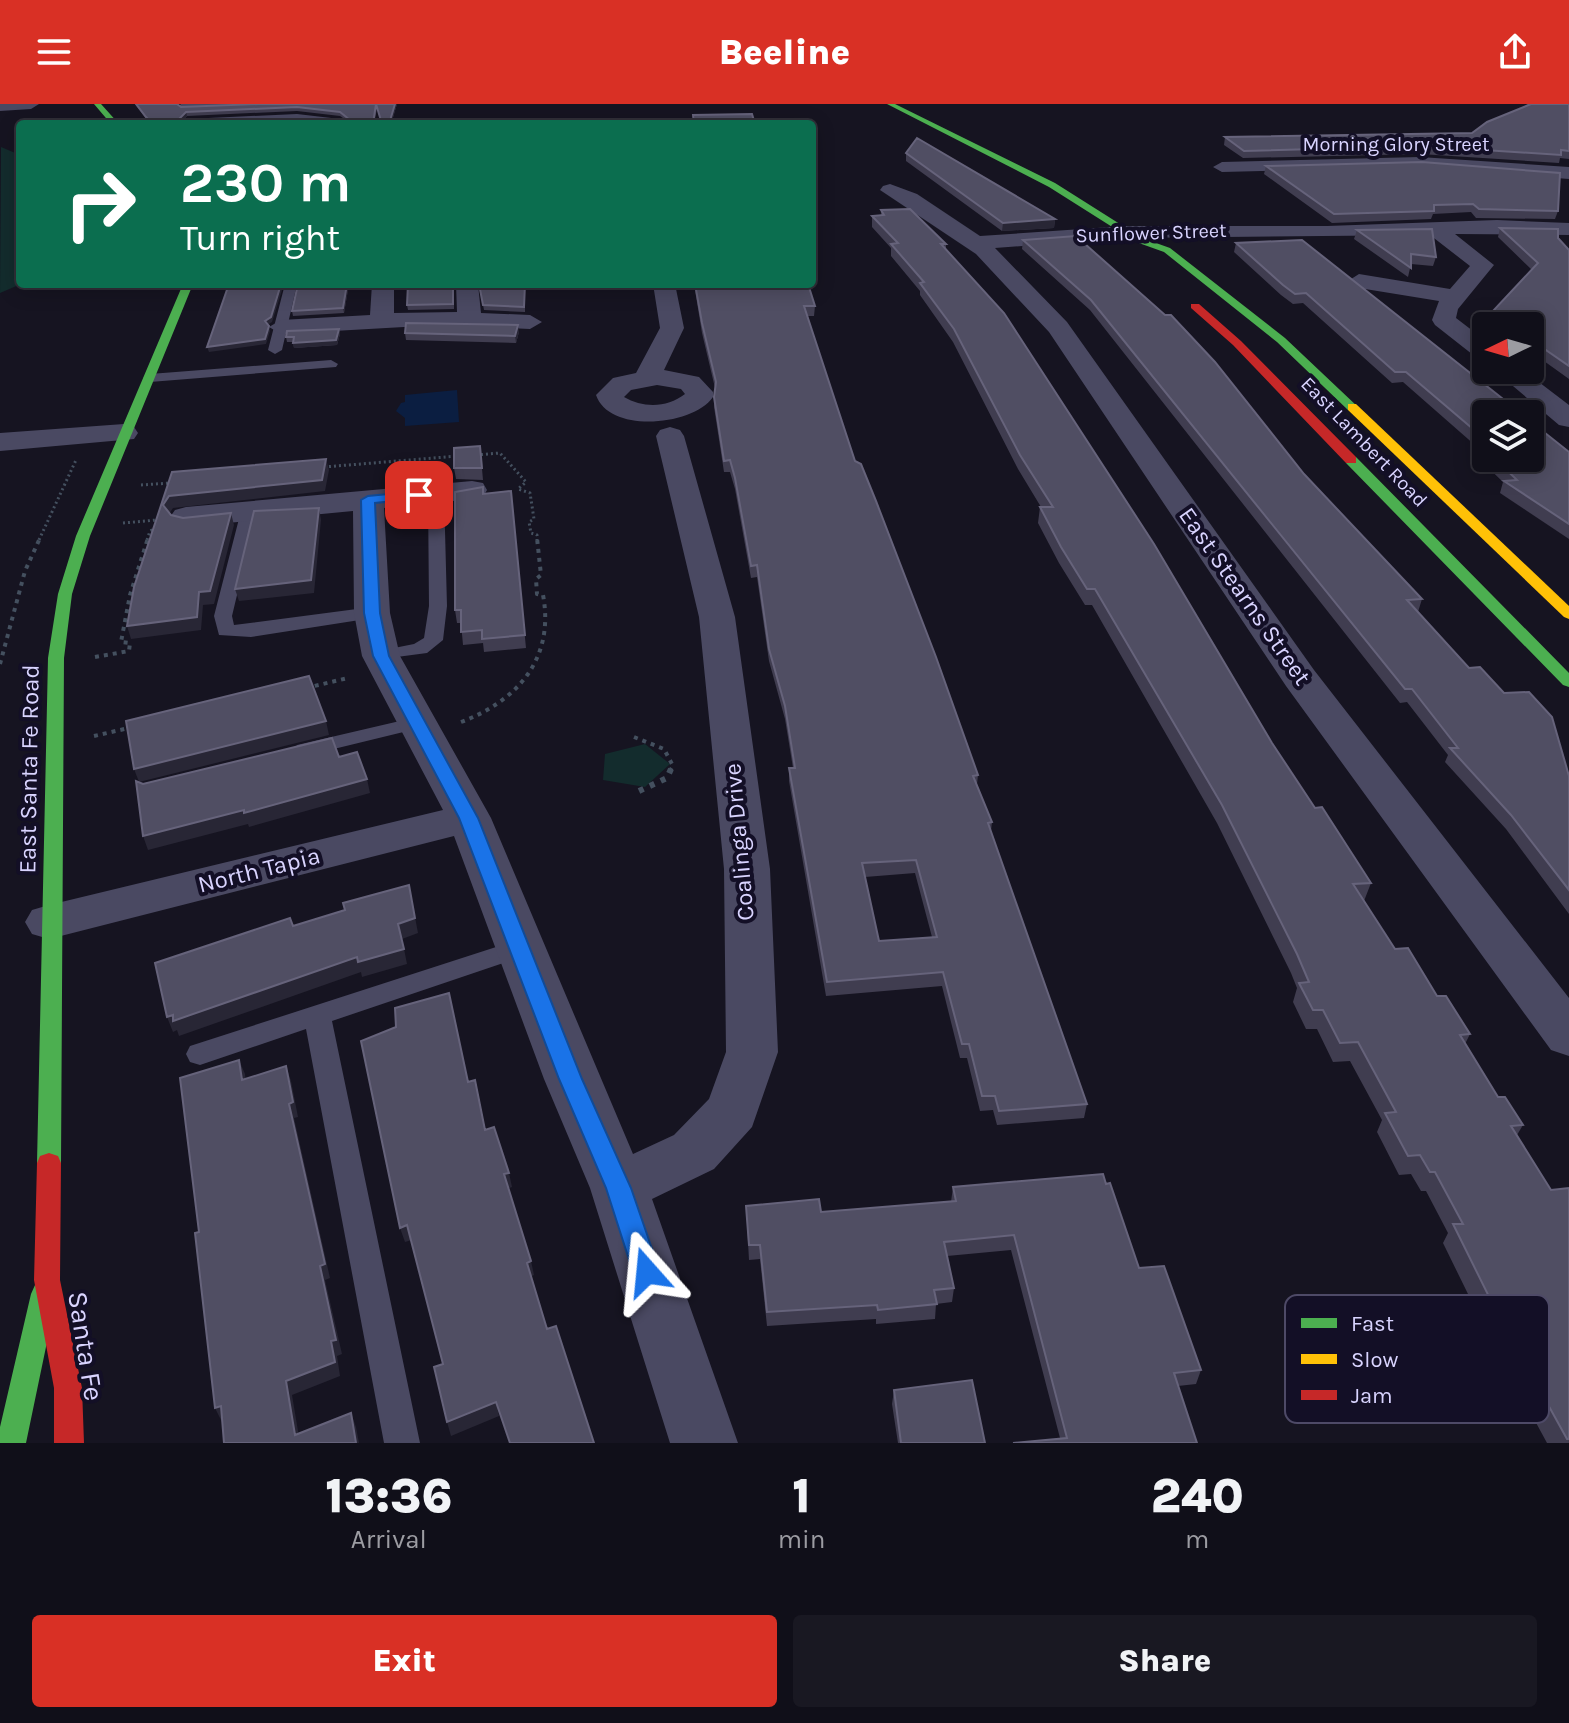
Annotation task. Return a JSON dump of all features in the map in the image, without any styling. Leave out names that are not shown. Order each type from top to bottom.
[{"type":"main road","points":[[97,104],[111,120]]},
{"type":"main road","name":"East Lambert Road","points":[[890,104],[1052,185],[1135,245],[1167,250],[1281,340],[1569,614]]},
{"type":"main road","name":"East Santa Fe Road","points":[[47,1280],[49,922],[56,658],[63,607],[83,536],[186,288]]},
{"type":"main road","name":"East Lambert Road","points":[[1184,297],[1247,353],[1569,682]]},
{"type":"main road","name":"Santa Fe","points":[[11,1443],[17,1404],[47,1280]]},
{"type":"main road","name":"Santa Fe","points":[[47,1280],[68,1388],[69,1443]]},
{"type":"street","points":[[0,106],[31,104]]},
{"type":"street","points":[[297,119],[317,104]]},
{"type":"street","points":[[185,111],[306,120]]},
{"type":"street","name":"Morning Glory Street","points":[[1222,167],[1420,162],[1569,173]]},
{"type":"street","name":"East Stearns Street","points":[[890,190],[910,198],[980,246],[1071,344],[1300,678],[1569,1036]]},
{"type":"street","points":[[1434,228],[1483,265],[1474,280],[1446,308],[1444,320],[1472,342]]},
{"type":"street","name":"Sunflower Street","points":[[980,246],[1135,245],[1434,228],[1569,229]]},
{"type":"street","name":"Sunflower Street","points":[[980,246],[1056,243],[1135,245]]},
{"type":"street","points":[[1359,281],[1455,297]]},
{"type":"street","points":[[382,321],[383,288]]},
{"type":"street","points":[[467,288],[470,320]]},
{"type":"street","points":[[659,369],[672,328],[664,288]]},
{"type":"street","points":[[278,339],[382,321],[530,322]]},
{"type":"street","points":[[659,369],[690,383],[699,392],[694,402],[663,420],[618,406],[610,395],[622,384],[659,369]]},
{"type":"street","points":[[1525,384],[1569,419]]},
{"type":"street","name":"Coalinga Drive","points":[[619,1188],[694,1152],[732,1111],[752,1052],[747,869],[717,617],[663,420]]},
{"type":"street","points":[[0,442],[124,433]]},
{"type":"street","points":[[166,519],[472,490]]},
{"type":"street","points":[[368,500],[367,649],[417,723],[469,818],[571,1079],[619,1188],[704,1443]]},
{"type":"street","name":"North Tapia","points":[[49,922],[469,818]]},
{"type":"lane","points":[[185,111],[272,104]]},
{"type":"lane","points":[[278,339],[290,288]]},
{"type":"lane","points":[[150,378],[331,364]]},
{"type":"lane","points":[[249,511],[223,616],[226,631],[251,631],[367,649],[420,649],[433,640],[438,606],[436,493]]},
{"type":"lane","points":[[290,754],[417,723]]},
{"type":"lane","points":[[200,1054],[521,948]]},
{"type":"lane","points":[[317,1015],[402,1443]]},
{"type":"path","points":[[0,664],[25,571],[80,450]]},
{"type":"path","points":[[141,485],[166,483]]},
{"type":"path","points":[[123,523],[166,519]]},
{"type":"path","points":[[95,657],[129,651],[130,643],[121,642],[130,595],[150,531],[166,519]]},
{"type":"path","points":[[301,689],[367,649]]},
{"type":"path","points":[[94,736],[142,725]]},
{"type":"path","points":[[634,737],[663,746],[670,754],[673,766],[667,778],[639,791]]},
{"type":"green space","points":[[1,147],[16,153],[16,286],[0,293]]},
{"type":"green space","points":[[645,744],[670,764],[645,787],[603,780],[605,754]]},
{"type":"water","points":[[457,390],[459,422],[405,426],[405,418],[396,411],[405,402],[405,395]]},
{"type":"building","points":[[136,104],[177,104],[181,107],[376,104],[374,120],[350,120],[340,112],[297,107],[186,112],[178,120],[149,120]]},
{"type":"building","points":[[376,104],[395,104],[390,120],[381,120]]},
{"type":"building","points":[[1531,104],[1569,104],[1569,151],[1561,150],[1561,155],[1422,146],[1244,151],[1225,137],[1472,133],[1487,122]]},
{"type":"building","points":[[752,114],[754,120],[694,120],[693,115]]},
{"type":"building","points":[[917,138],[1055,219],[1003,223],[906,153]]},
{"type":"building","points":[[1422,162],[1560,173],[1558,211],[1479,209],[1473,204],[1434,205],[1434,211],[1334,214],[1266,166]]},
{"type":"building","points":[[910,209],[946,244],[941,244],[1004,313],[1154,544],[1272,743],[1315,808],[1322,807],[1371,883],[1353,884],[1395,949],[1408,948],[1437,996],[1446,996],[1470,1034],[1460,1035],[1498,1097],[1505,1097],[1523,1125],[1511,1126],[1551,1190],[1569,1188],[1569,1439],[1549,1406],[1549,1295],[1488,1295],[1453,1224],[1463,1224],[1435,1172],[1430,1172],[1420,1155],[1408,1156],[1385,1113],[1396,1112],[1358,1042],[1340,1043],[1323,1010],[1313,1010],[1299,983],[1309,982],[1297,954],[1222,805],[1095,589],[1087,589],[1061,547],[1040,507],[1053,507],[1020,455],[954,329],[920,283],[924,282],[891,244],[898,243],[872,216],[884,215],[881,210]]},
{"type":"building","points":[[1500,228],[1558,229],[1558,238],[1569,250],[1569,366],[1544,349],[1544,312],[1492,312],[1538,263]]},
{"type":"building","points":[[1432,229],[1436,257],[1411,254],[1411,268],[1357,230]]},
{"type":"building","points":[[1076,236],[1165,315],[1171,315],[1215,362],[1304,474],[1422,599],[1407,600],[1469,668],[1480,667],[1504,693],[1529,692],[1552,717],[1569,776],[1569,890],[1511,815],[1450,748],[1458,748],[1412,689],[1405,689],[1091,300],[1023,240]]},
{"type":"building","points":[[1302,240],[1472,374],[1472,384],[1484,384],[1504,400],[1472,400],[1472,428],[1406,372],[1395,372],[1306,293],[1295,294],[1283,285],[1236,243]]},
{"type":"building","points":[[228,288],[280,288],[271,317],[265,321],[269,326],[265,339],[207,347]]},
{"type":"building","points":[[297,288],[346,288],[343,308],[292,311]]},
{"type":"building","points":[[408,288],[453,288],[453,304],[407,305]]},
{"type":"building","points":[[480,288],[525,288],[524,307],[483,305]]},
{"type":"building","points":[[696,288],[809,288],[815,306],[804,306],[855,461],[861,464],[936,657],[978,775],[973,776],[992,822],[988,823],[1087,1104],[999,1111],[995,1096],[982,1096],[969,1044],[962,1044],[943,972],[827,982],[789,768],[795,768],[785,706],[769,649],[757,565],[751,566],[730,460],[724,461],[714,397],[716,382]],"holes":[[[916,860],[937,937],[879,941],[862,863]]]},
{"type":"building","points":[[406,323],[518,325],[515,336],[405,333]]},
{"type":"building","points":[[339,329],[336,340],[293,343],[294,337],[286,337],[287,331]]},
{"type":"building","points":[[1544,432],[1569,452],[1569,524],[1504,481],[1517,480],[1509,472],[1544,472]]},
{"type":"building","points":[[480,446],[482,468],[454,468],[454,448]]},
{"type":"building","points":[[326,459],[322,480],[169,496],[163,505],[171,515],[183,518],[231,513],[210,591],[199,592],[197,617],[127,626],[134,587],[172,472]]},
{"type":"building","points":[[483,487],[483,494],[511,491],[525,635],[482,639],[482,630],[461,632],[461,610],[455,610],[455,492]]},
{"type":"building","points":[[319,508],[311,580],[235,589],[254,511]]},
{"type":"building","points":[[309,676],[326,721],[134,769],[126,721]]},
{"type":"building","points":[[332,738],[339,757],[357,752],[367,779],[244,813],[244,810],[143,836],[136,781],[143,784]]},
{"type":"building","points":[[409,885],[415,918],[398,924],[404,949],[358,962],[357,957],[173,1021],[173,1015],[167,1017],[155,963],[290,918],[293,926],[345,910],[343,903]]},
{"type":"building","points":[[449,993],[468,1082],[475,1080],[485,1130],[494,1127],[509,1173],[504,1174],[531,1261],[527,1263],[547,1329],[556,1326],[594,1443],[510,1443],[496,1402],[447,1422],[434,1367],[443,1364],[407,1225],[400,1228],[361,1041],[396,1027],[395,1008]]},
{"type":"building","points":[[239,1060],[242,1080],[286,1066],[293,1102],[289,1104],[325,1264],[320,1266],[336,1340],[331,1341],[335,1362],[286,1381],[295,1435],[351,1413],[356,1443],[224,1443],[221,1406],[215,1408],[195,1233],[199,1232],[180,1078]]},
{"type":"building","points":[[1103,1174],[1106,1184],[1110,1183],[1139,1268],[1164,1266],[1201,1370],[1174,1373],[1197,1443],[1013,1443],[1067,1438],[1014,1235],[944,1242],[954,1288],[934,1290],[937,1304],[878,1310],[877,1305],[767,1312],[760,1245],[749,1245],[746,1206],[819,1199],[821,1212],[956,1201],[953,1187]]},
{"type":"building","points":[[972,1380],[985,1443],[901,1443],[894,1390]]},
{"type":"traffic: fast","points":[[97,104],[111,120]]},
{"type":"traffic: fast","points":[[890,104],[1052,185],[1139,240],[1167,250],[1281,340],[1352,407]]},
{"type":"traffic: fast","points":[[49,1163],[56,658],[65,594],[83,536],[186,288]]},
{"type":"traffic: fast","points":[[1351,460],[1569,682]]},
{"type":"traffic: fast","points":[[11,1443],[44,1294]]},
{"type":"traffic: slow","points":[[1352,407],[1569,614]]},
{"type":"traffic: jam","points":[[1195,306],[1237,343],[1351,460]]},
{"type":"traffic: jam","points":[[49,1163],[47,1280],[68,1388],[69,1443]]},
{"type":"route","points":[[419,495],[368,500],[372,613],[381,656],[469,818],[571,1079],[619,1188],[647,1272]]}]
